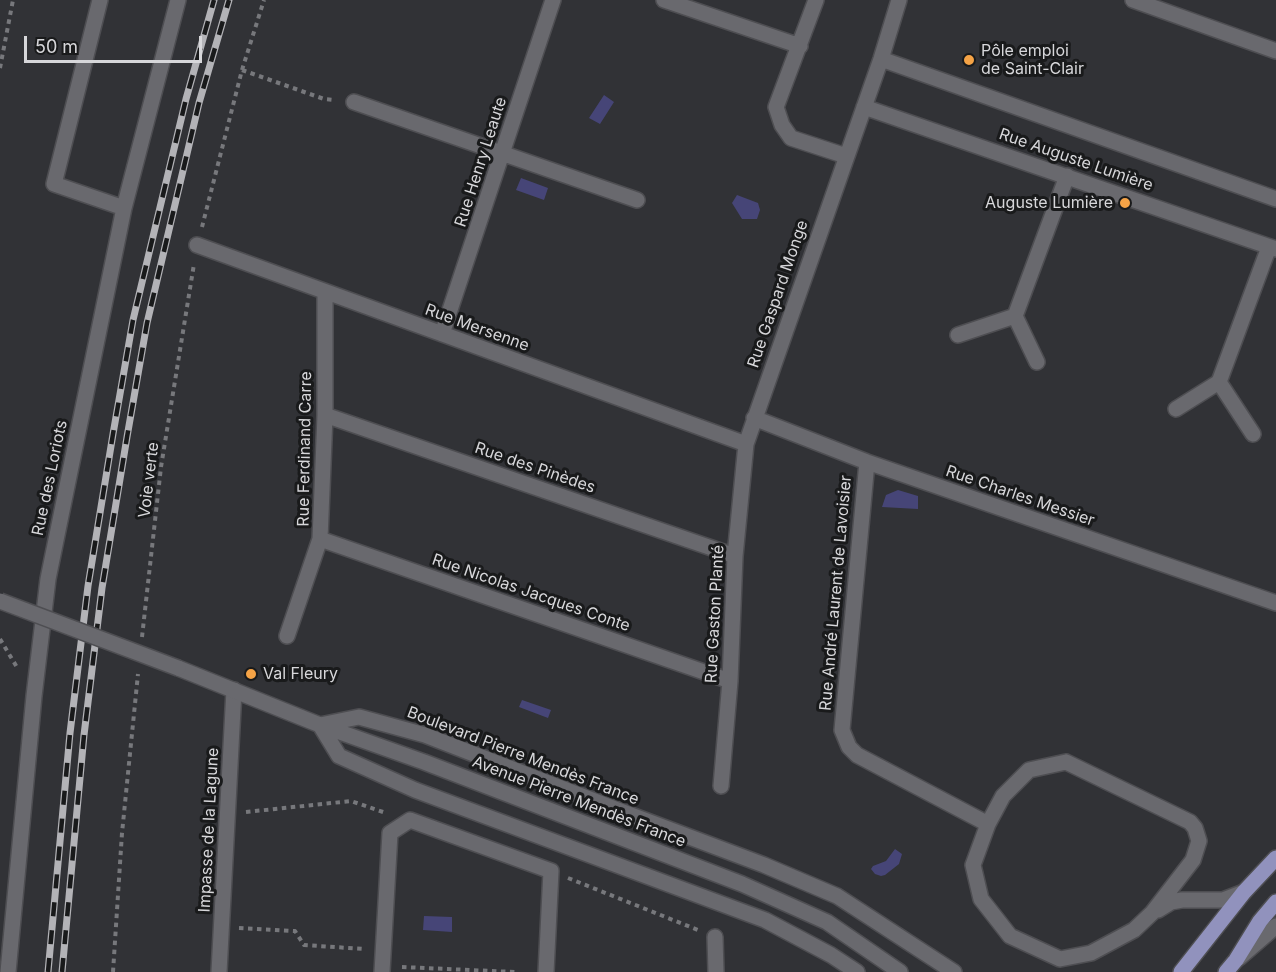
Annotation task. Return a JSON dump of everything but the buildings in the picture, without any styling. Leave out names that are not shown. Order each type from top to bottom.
[{"type":"main road","points":[[1181,972],[1244,892],[1276,858]]},
{"type":"main road","points":[[1231,966],[1260,921],[1276,902]]},
{"type":"street","points":[[100,0],[54,184],[124,208]]},
{"type":"street","name":"Rue des Loriots","points":[[8,972],[34,696],[48,579],[124,208],[178,0]]},
{"type":"street","name":"Rue Henry Leaute","points":[[442,334],[553,0]]},
{"type":"street","points":[[664,0],[800,46]]},
{"type":"street","points":[[816,0],[776,107],[782,125],[791,138],[846,156]]},
{"type":"street","name":"Rue Gaspard Monge","points":[[746,444],[881,58],[899,0]]},
{"type":"street","points":[[1133,0],[1276,51]]},
{"type":"street","name":"Rue Auguste Lumière","points":[[881,58],[1276,199]]},
{"type":"street","points":[[354,102],[637,200]]},
{"type":"street","name":"Rue Auguste Lumière","points":[[864,106],[1273,248]]},
{"type":"street","points":[[1036,362],[1015,316],[1067,176]]},
{"type":"street","name":"Rue Mersenne","points":[[197,245],[746,444]]},
{"type":"street","points":[[1176,409],[1219,382],[1273,248]]},
{"type":"street","name":"Rue Ferdinand Carre","points":[[287,636],[320,538],[325,415],[325,293]]},
{"type":"street","points":[[958,335],[1015,316]]},
{"type":"street","points":[[1219,382],[1253,434]]},
{"type":"street","name":"Rue des Pinèdes","points":[[325,415],[735,556]]},
{"type":"street","name":"Rue Charles Messier","points":[[754,418],[867,462],[1276,603]]},
{"type":"street","name":"Rue Gaston Planté","points":[[721,786],[730,681],[735,556],[746,444]]},
{"type":"street","name":"Rue André Laurent de Lavoisier","points":[[867,462],[842,730],[849,747],[857,756],[988,824]]},
{"type":"street","name":"Rue Nicolas Jacques Conte","points":[[320,538],[730,681]]},
{"type":"street","points":[[0,601],[234,690]]},
{"type":"street","name":"Avenue Pierre Mendès France","points":[[234,690],[320,725],[424,762],[742,884],[827,922],[900,972]]},
{"type":"street","name":"Impasse de la Lagune","points":[[219,972],[234,690]]},
{"type":"street","name":"Boulevard Pierre Mendès France","points":[[320,725],[359,717],[424,735],[764,865],[837,896],[954,972]]},
{"type":"street","points":[[320,725],[339,756],[416,790],[765,920],[831,955],[857,972]]},
{"type":"street","points":[[1066,762],[1190,822],[1195,828],[1199,841],[1193,860],[1152,913],[1134,930],[1091,953],[1060,959],[1010,936],[981,899],[973,865],[988,824],[1003,796],[1029,770],[1066,762]]},
{"type":"street","points":[[382,969],[390,833],[410,820],[551,871],[546,972]]},
{"type":"street","points":[[1152,913],[1172,902],[1223,900],[1244,892]]},
{"type":"street","points":[[1231,966],[1276,926]]},
{"type":"street","points":[[715,937],[716,972]]},
{"type":"path","points":[[0,68],[13,0]]},
{"type":"path","name":"Voie verte","points":[[142,642],[161,467],[197,245],[242,70],[264,0]]},
{"type":"path","points":[[242,70],[324,99],[354,102]]},
{"type":"path","points":[[113,972],[122,833],[139,665]]},
{"type":"path","points":[[228,814],[351,801],[410,820]]},
{"type":"path","points":[[551,871],[715,937]]},
{"type":"path","points":[[222,927],[295,931],[304,945],[383,950]]},
{"type":"path","points":[[382,969],[515,972]]},
{"type":"shaded area","points":[[604,95],[614,102],[600,124],[589,118]]},
{"type":"shaded area","points":[[521,178],[548,188],[544,200],[516,190]]},
{"type":"shaded area","points":[[737,195],[758,203],[760,210],[757,219],[742,219],[732,203]]},
{"type":"shaded area","points":[[898,490],[918,496],[918,509],[882,507],[886,495]]},
{"type":"shaded area","points":[[522,700],[551,710],[548,718],[519,707]]},
{"type":"shaded area","points":[[895,849],[902,854],[899,864],[885,875],[875,874],[871,869],[873,866],[886,861]]},
{"type":"shaded area","points":[[424,916],[452,917],[452,932],[423,930]]},
{"type":"railway","points":[[48,972],[70,733],[88,586],[113,434],[133,320],[186,99],[214,0]]},
{"type":"railway","points":[[62,972],[84,735],[102,588],[127,437],[147,323],[199,103],[229,0]]},
{"type":"place","name":"Pôle emploi de Saint-Clair","points":[[969,60]]},
{"type":"place","name":"Auguste Lumière","points":[[1125,203]]},
{"type":"place","name":"Val Fleury","points":[[251,674]]}]
